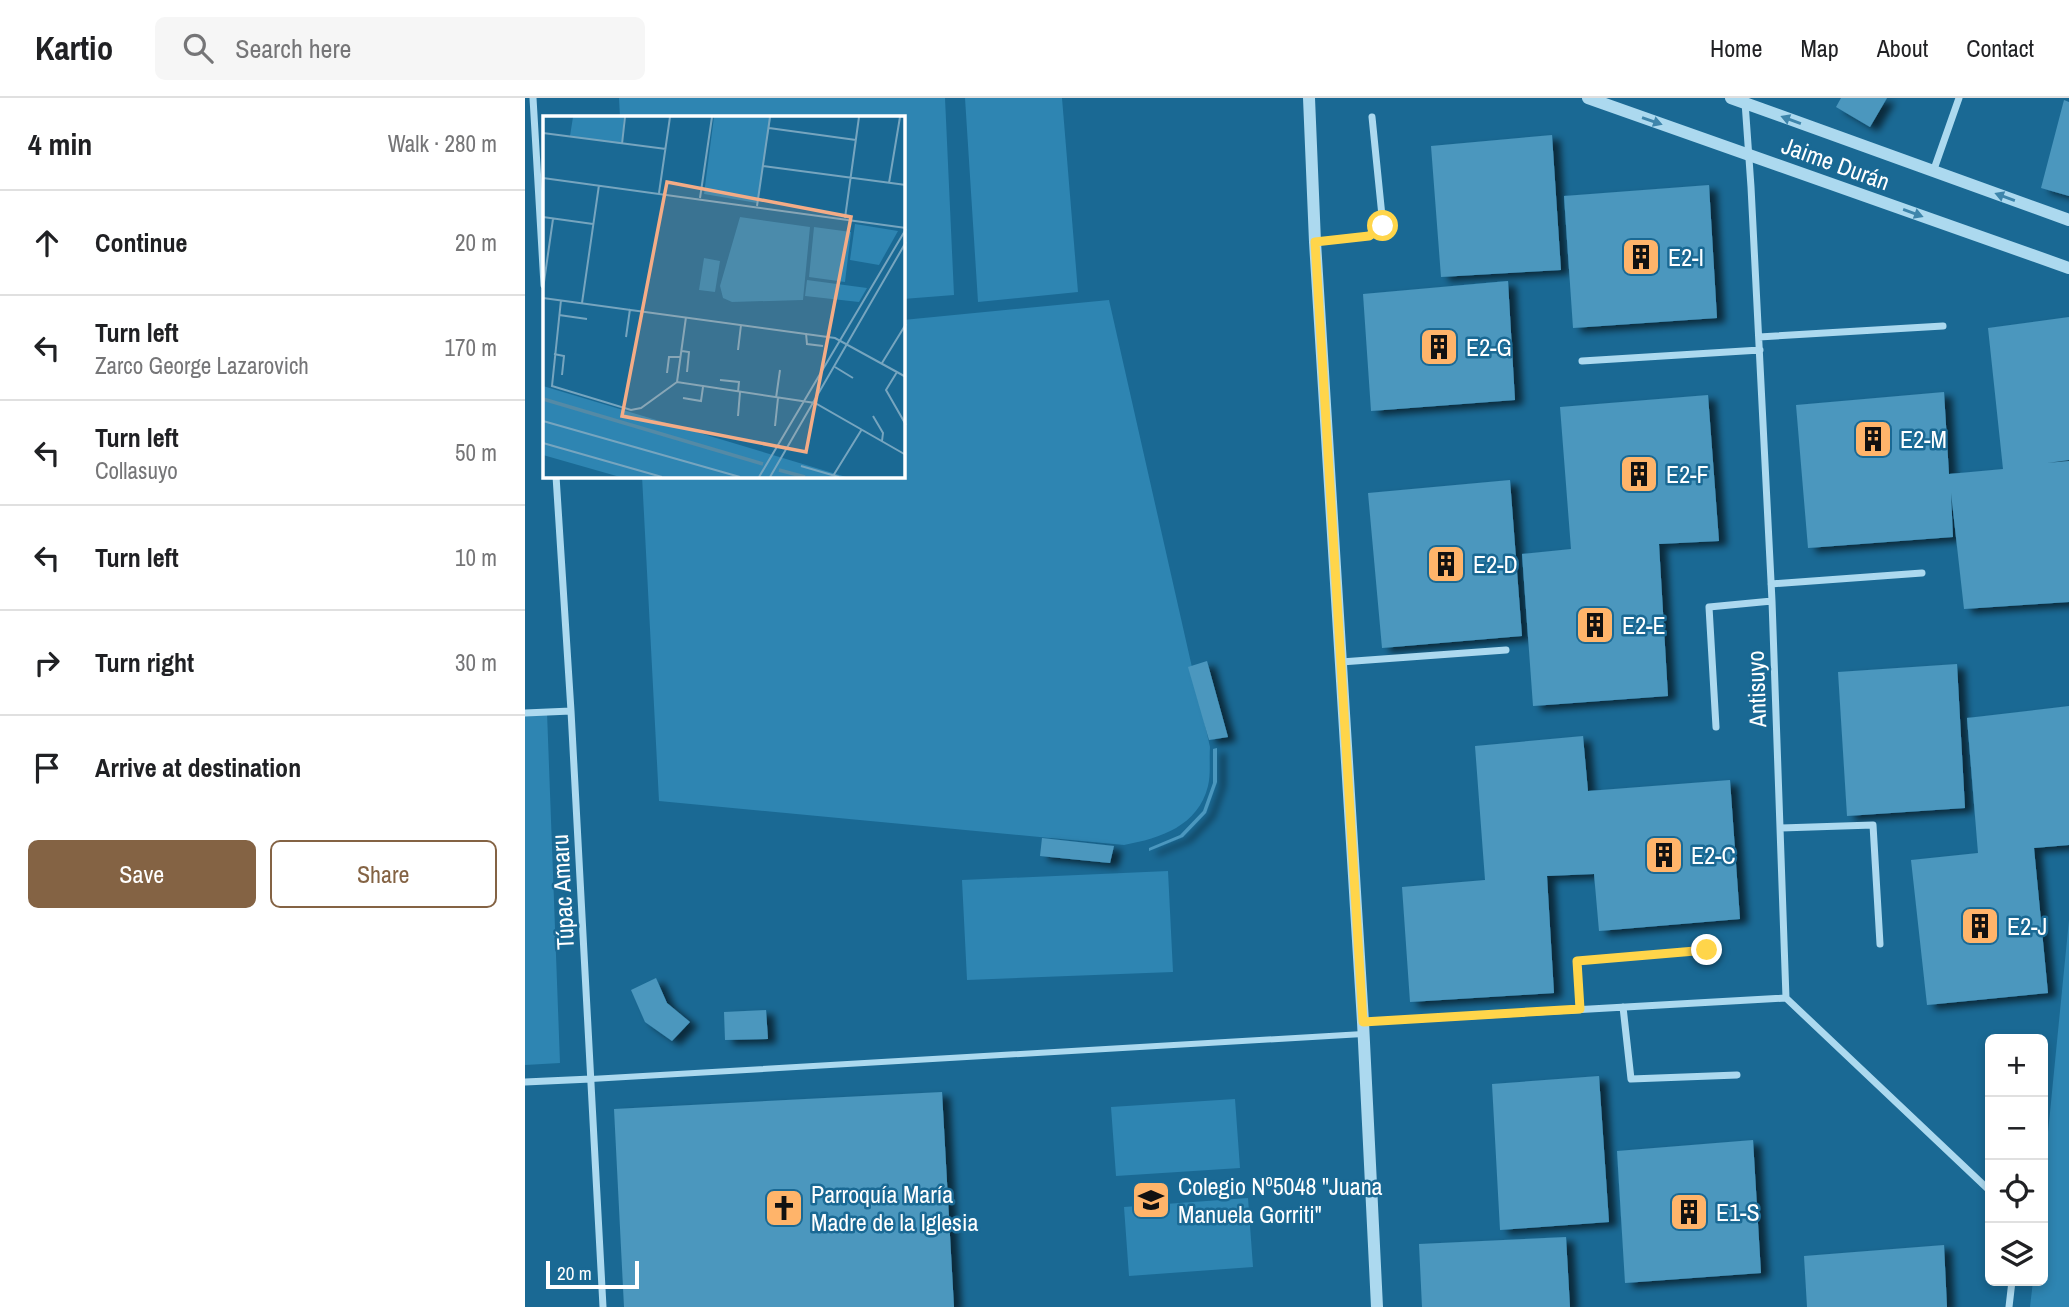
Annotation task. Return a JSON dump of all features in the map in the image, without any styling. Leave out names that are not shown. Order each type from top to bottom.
[{"type":"street","points":[[533,98],[543,269]]},
{"type":"street","points":[[1309,98],[1377,1307]]},
{"type":"street","name":"Jaime Durán","points":[[1588,98],[2069,268]]},
{"type":"street","name":"Jaime Durán","points":[[1731,98],[1745,100],[1933,172],[2069,220]]},
{"type":"street","points":[[1933,172],[1959,98]]},
{"type":"street","name":"Antisuyo","points":[[1745,100],[1772,601],[1786,998]]},
{"type":"street","points":[[1315,242],[1369,236],[1383,226],[1372,117]]},
{"type":"street","points":[[525,139],[535,138]]},
{"type":"street","points":[[1759,337],[1943,326]]},
{"type":"street","points":[[1582,361],[1760,350]]},
{"type":"street","name":"Túpac Amaru","points":[[556,478],[603,1307]]},
{"type":"street","points":[[1771,584],[1922,573]]},
{"type":"street","points":[[1716,727],[1709,607],[1772,601]]},
{"type":"street","points":[[1341,662],[1507,650]]},
{"type":"street","points":[[525,713],[571,711]]},
{"type":"street","points":[[1781,828],[1873,825],[1880,944]]},
{"type":"street","points":[[1580,1009],[1577,961],[1707,950]]},
{"type":"street","points":[[525,1082],[1363,1028],[1580,1009],[1786,998],[1985,1186]]},
{"type":"street","points":[[1623,1007],[1631,1079],[1737,1075]]},
{"type":"street","points":[[2009,1307],[2011,1286]]},
{"type":"shaded area","points":[[619,98],[945,98],[954,295],[905,299],[905,116],[620,116]]},
{"type":"shaded area","points":[[965,98],[1062,98],[1078,292],[978,302]]},
{"type":"shaded area","points":[[1109,300],[1210,747],[1208,786],[1203,800],[1196,811],[1176,828],[1124,845],[659,801],[642,478],[905,478],[905,320]]},
{"type":"shaded area","points":[[547,712],[560,1063],[525,1065],[525,713]]},
{"type":"shaded area","points":[[1168,871],[1173,972],[967,980],[962,880]]},
{"type":"shaded area","points":[[2069,920],[2069,1307],[2030,1307],[2032,1286],[2048,1286],[2048,1132]]},
{"type":"shaded area","points":[[1235,1099],[1240,1168],[1116,1176],[1111,1107]]},
{"type":"shaded area","points":[[1248,1198],[1253,1267],[1129,1276],[1124,1207]]},
{"type":"building","points":[[1841,98],[1887,98],[1870,127],[1836,107]]},
{"type":"building","points":[[2064,100],[2069,102],[2069,196],[2041,188]]},
{"type":"building","points":[[1552,135],[1561,270],[1441,277],[1431,146]]},
{"type":"building","name":"E2-I","points":[[1709,185],[1717,318],[1573,328],[1564,196]]},
{"type":"building","name":"E2-G","points":[[1508,281],[1515,400],[1371,411],[1363,294]]},
{"type":"building","points":[[2069,317],[2069,460],[2047,463],[2069,461],[2069,602],[1964,609],[1951,493],[1953,537],[1808,548],[1796,405],[1944,392],[1949,474],[2003,469],[1988,328]]},
{"type":"building","points":[[1708,395],[1719,541],[1659,544],[1668,696],[1533,706],[1522,554],[1571,549],[1560,407]]},
{"type":"building","name":"E2-D","points":[[1510,480],[1522,636],[1382,648],[1368,493]]},
{"type":"building","points":[[1207,661],[1228,737],[1209,740],[1188,667]]},
{"type":"building","points":[[1957,664],[1965,808],[1847,816],[1838,672]]},
{"type":"building","points":[[2069,706],[2069,845],[2034,848],[2048,993],[1927,1005],[1911,860],[1978,853],[1967,718]]},
{"type":"building","points":[[1583,736],[1588,791],[1730,780],[1740,919],[1599,931],[1594,874],[1547,876],[1554,993],[1410,1002],[1402,887],[1485,880],[1475,746]]},
{"type":"building","points":[[1217,748],[1217,782],[1206,813],[1183,837],[1149,851],[1149,848],[1180,835],[1203,811],[1213,783],[1213,749]]},
{"type":"building","points":[[1042,838],[1114,846],[1110,863],[1040,856]]},
{"type":"building","points":[[656,978],[667,1003],[690,1022],[672,1041],[645,1022],[631,990]]},
{"type":"building","points":[[766,1010],[768,1039],[725,1040],[724,1012]]},
{"type":"building","points":[[1599,1076],[1609,1222],[1500,1230],[1492,1084]]},
{"type":"building","name":"Parroquía María Madre de la Iglesia","points":[[942,1092],[954,1307],[624,1307],[614,1109]]},
{"type":"building","name":"E1-S","points":[[1753,1140],[1761,1273],[1625,1283],[1617,1151]]},
{"type":"building","points":[[1566,1237],[1570,1307],[1422,1307],[1419,1244]]},
{"type":"building","points":[[1944,1245],[1947,1307],[1807,1307],[1804,1256]]},
{"type":"place","name":"E2-I","points":[[1641,257]]},
{"type":"place","name":"E2-G","points":[[1439,347]]},
{"type":"place","name":"E2-M","points":[[1873,439]]},
{"type":"place","name":"E2-F","points":[[1639,474]]},
{"type":"place","name":"E2-D","points":[[1446,564]]},
{"type":"place","name":"E2-E","points":[[1595,625]]},
{"type":"place","name":"E2-C","points":[[1664,855]]},
{"type":"place","name":"E2-J","points":[[1980,926]]},
{"type":"place","name":"Colegio Nº5048 \"Juana Manuela Gorriti\"","points":[[1151,1200]]},
{"type":"place","name":"Parroquía María Madre de la Iglesia","points":[[784,1208]]},
{"type":"place","name":"E1-S","points":[[1689,1212]]},
{"type":"route","points":[[1383,226],[1369,236],[1315,242],[1363,1022],[1580,1009],[1577,961],[1707,950]]}]
